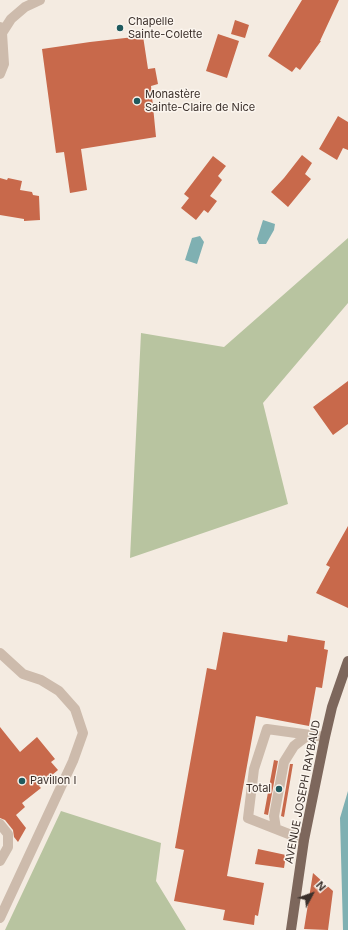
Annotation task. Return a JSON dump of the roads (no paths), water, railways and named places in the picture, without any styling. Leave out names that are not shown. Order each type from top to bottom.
[{"type":"main road","name":"AVENUE JOSEPH RAYBAUD","points":[[291,930],[304,840],[325,738],[332,707],[348,661]]},
{"type":"street","points":[[0,74],[4,64],[1,29],[25,6],[40,0]]},
{"type":"street","points":[[0,653],[23,674],[41,680],[59,691],[75,709],[83,733],[73,761],[0,916]]},
{"type":"street","points":[[304,840],[248,818],[254,769],[267,729],[325,738]]},
{"type":"street","points":[[276,829],[274,816],[284,762],[294,746],[308,735]]},
{"type":"street","points":[[0,824],[8,834],[8,847],[0,861]]},
{"type":"water","points":[[263,220],[275,224],[274,230],[266,244],[259,244],[257,239]]},
{"type":"water","points":[[200,236],[204,242],[197,264],[185,260],[192,238]]},
{"type":"water","points":[[348,791],[348,930],[343,930],[340,818]]},
{"type":"place","name":"Chapelle Sainte-Colette","points":[[120,28]]},
{"type":"place","name":"Monastère Sainte-Claire de Nice","points":[[137,101]]},
{"type":"place","name":"Pavillon I","points":[[22,781]]},
{"type":"place","name":"Total","points":[[279,789]]}]
